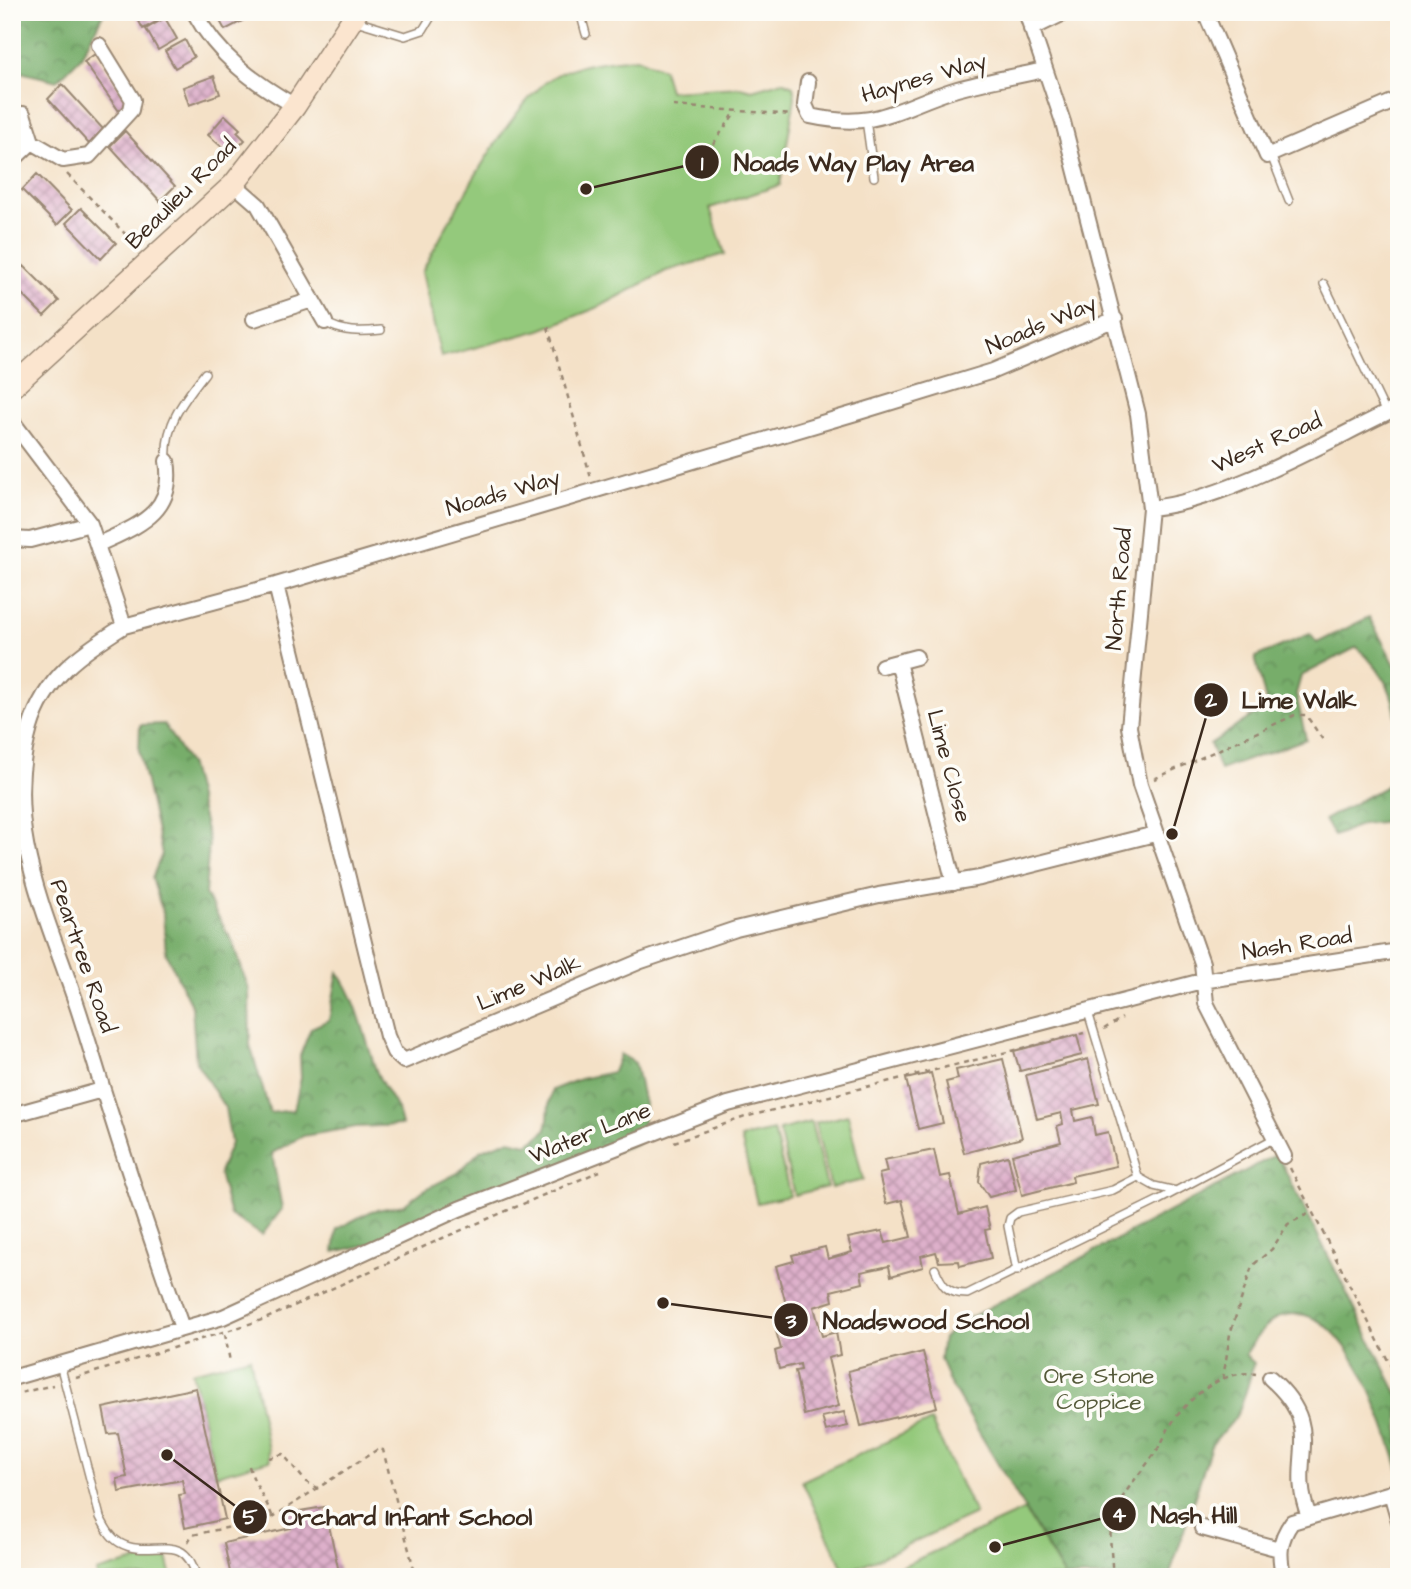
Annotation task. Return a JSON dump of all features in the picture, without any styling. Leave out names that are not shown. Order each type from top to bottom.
[{"type":"street","points":[[194,12],[205,32],[236,68],[295,106]]},
{"type":"street","name":"North Road","points":[[1026,12],[1043,70],[1063,122],[1138,414],[1150,508],[1129,727],[1140,785],[1202,963],[1206,1003],[1284,1156]]},
{"type":"street","points":[[1031,29],[1066,12]]},
{"type":"street","points":[[1205,12],[1267,156],[1399,99]]},
{"type":"street","name":"Beaulieu Road","points":[[12,387],[234,184],[295,106],[355,16]]},
{"type":"street","points":[[23,114],[32,142],[63,159],[89,156],[134,104],[99,45]]},
{"type":"street","name":"Haynes Way","points":[[810,116],[847,121],[866,120],[899,113],[958,89],[1043,70]]},
{"type":"street","points":[[808,82],[805,105],[810,116]]},
{"type":"street","points":[[12,161],[32,142]]},
{"type":"street","points":[[234,184],[258,205],[325,322]]},
{"type":"street","points":[[254,319],[312,300]]},
{"type":"street","name":"Noads Way","points":[[124,626],[276,585],[993,371],[1115,319]]},
{"type":"street","name":"West Road","points":[[1150,508],[1168,506],[1266,470],[1392,410]]},
{"type":"street","points":[[12,421],[90,524],[124,626]]},
{"type":"street","points":[[97,545],[149,520],[162,500],[170,479],[167,461]]},
{"type":"street","points":[[12,539],[30,541],[90,524]]},
{"type":"street","name":"Lime Walk","points":[[276,585],[387,1036],[394,1052],[404,1060],[678,947],[776,918],[954,883],[1155,834]]},
{"type":"street","name":"Peartree Road","points":[[124,626],[79,655],[55,678],[19,747],[19,794],[27,858],[182,1328]]},
{"type":"street","points":[[882,666],[916,657]]},
{"type":"street","name":"Lime Close","points":[[898,662],[954,883]]},
{"type":"street","name":"Nash Road","points":[[1202,981],[1399,951]]},
{"type":"street","name":"Water Lane","points":[[12,1378],[223,1317],[459,1209],[728,1104],[1202,981]]},
{"type":"street","points":[[12,1115],[102,1090]]},
{"type":"street","points":[[1270,1378],[1290,1396],[1303,1431],[1305,1448],[1300,1482],[1301,1497],[1309,1516]]},
{"type":"street","points":[[1284,1577],[1279,1549],[1283,1534],[1292,1522],[1395,1490],[1399,1521]]},
{"type":"street","points":[[1202,1528],[1279,1549]]},
{"type":"lane","points":[[355,16],[405,36],[423,30],[434,12]]},
{"type":"lane","points":[[580,12],[586,34]]},
{"type":"lane","points":[[866,120],[874,177]]},
{"type":"lane","points":[[1271,154],[1289,201]]},
{"type":"lane","points":[[1324,284],[1392,410]]},
{"type":"lane","points":[[325,322],[348,331],[381,330]]},
{"type":"lane","points":[[167,461],[166,444],[172,422],[205,373]]},
{"type":"lane","points":[[1088,1012],[1138,1177],[1154,1186],[1177,1191]]},
{"type":"lane","points":[[935,1269],[942,1286],[954,1294],[967,1294],[1177,1191],[1276,1137]]},
{"type":"lane","points":[[1017,1271],[1008,1226],[1010,1218],[1018,1212],[1113,1190],[1138,1177]]},
{"type":"lane","points":[[60,1364],[100,1517],[109,1534],[127,1546],[183,1551],[191,1558],[196,1576]]},
{"type":"path","points":[[673,106],[810,116]]},
{"type":"path","points":[[696,169],[736,111]]},
{"type":"path","points":[[63,159],[69,179],[131,240],[141,241],[161,253]]},
{"type":"path","points":[[548,327],[595,491]]},
{"type":"path","points":[[1140,785],[1295,715],[1306,715],[1324,740]]},
{"type":"path","points":[[674,1143],[745,1118],[827,1096],[1094,1031],[1125,1017]]},
{"type":"path","points":[[1284,1156],[1399,1382]]},
{"type":"path","points":[[12,1395],[225,1334],[600,1171]]},
{"type":"path","points":[[1223,1379],[1230,1334],[1252,1266],[1272,1249],[1288,1224],[1312,1212]]},
{"type":"path","points":[[223,1317],[230,1362]]},
{"type":"path","points":[[1112,1577],[1111,1529],[1133,1479],[1159,1448],[1185,1405],[1223,1379],[1251,1373],[1270,1378]]},
{"type":"path","points":[[183,1551],[192,1535],[273,1518],[378,1449],[383,1450],[416,1577]]},
{"type":"path","points":[[269,1458],[283,1454],[306,1482],[318,1488]]},
{"type":"path","points":[[249,1466],[252,1478],[266,1498],[273,1518]]},
{"type":"green space","points":[[12,12],[104,12],[81,57],[57,81],[12,70]]},
{"type":"green space","points":[[636,58],[663,69],[669,91],[740,87],[752,90],[783,81],[793,86],[795,97],[780,185],[710,208],[725,254],[666,271],[599,307],[540,330],[441,357],[422,272],[463,196],[499,138],[517,113],[553,77],[582,66]]},
{"type":"green space","points":[[1369,617],[1399,672],[1399,741],[1396,712],[1389,689],[1377,668],[1357,647],[1301,676],[1296,694],[1306,739],[1220,770],[1210,744],[1267,706],[1255,657],[1310,634],[1317,643]]},
{"type":"green space","points":[[164,724],[190,766],[209,842],[205,894],[233,943],[249,990],[250,1045],[270,1113],[294,1110],[301,1078],[300,1056],[311,1028],[329,1020],[338,972],[351,995],[376,1070],[402,1125],[356,1127],[303,1136],[272,1153],[282,1209],[262,1235],[230,1215],[219,1173],[231,1143],[225,1108],[196,1062],[192,1007],[166,953],[163,913],[152,878],[162,854],[139,751],[140,725]]},
{"type":"green space","points":[[1399,779],[1399,820],[1362,824],[1334,836],[1324,820]]},
{"type":"green space","points":[[620,1054],[635,1063],[645,1108],[640,1142],[367,1245],[334,1252],[337,1229],[371,1211],[404,1205],[424,1190],[458,1173],[481,1150],[509,1140],[527,1144],[537,1138],[543,1133],[548,1122],[552,1090],[580,1079],[613,1072]]},
{"type":"green space","points":[[848,1115],[863,1180],[831,1188],[815,1123]]},
{"type":"green space","points":[[811,1122],[827,1187],[794,1195],[779,1130]]},
{"type":"green space","points":[[774,1131],[790,1196],[757,1203],[741,1138]]},
{"type":"green space","name":"Ore Stone Coppice","points":[[1277,1154],[1399,1397],[1399,1470],[1373,1397],[1344,1344],[1325,1325],[1305,1315],[1282,1316],[1265,1327],[1245,1355],[1254,1363],[1244,1397],[1233,1420],[1211,1446],[1169,1577],[1065,1577],[948,1380],[940,1358],[943,1338],[969,1318]]},
{"type":"green space","points":[[250,1357],[270,1460],[216,1475],[192,1372]]},
{"type":"green space","points":[[931,1421],[975,1514],[845,1573],[802,1481]]},
{"type":"green space","points":[[1025,1510],[1065,1577],[879,1577],[1007,1518]]},
{"type":"green space","points":[[166,1553],[172,1577],[97,1577],[96,1572]]},
{"type":"building","points":[[134,12],[162,12],[165,17],[143,29]]},
{"type":"building","points":[[215,12],[240,12],[244,20],[225,30]]},
{"type":"building","points":[[165,18],[177,39],[158,50],[146,29]]},
{"type":"building","points":[[185,40],[194,57],[175,68],[165,51]]},
{"type":"building","points":[[95,54],[130,103],[119,111],[84,62]]},
{"type":"building","points":[[214,76],[220,94],[189,105],[183,87]]},
{"type":"building","points":[[62,84],[103,129],[89,144],[48,99]]},
{"type":"building","points":[[225,115],[240,129],[237,132],[245,140],[231,155],[208,135]]},
{"type":"building","points":[[125,131],[175,186],[160,201],[110,146]]},
{"type":"building","points":[[37,174],[72,210],[57,225],[22,190]]},
{"type":"building","points":[[81,208],[116,243],[101,259],[66,223]]},
{"type":"building","points":[[24,266],[59,301],[44,316],[12,284],[12,277]]},
{"type":"building","points":[[1077,1035],[1082,1055],[1020,1071],[1014,1051]]},
{"type":"building","points":[[1003,1059],[1022,1138],[964,1153],[946,1082],[958,1079],[956,1070]]},
{"type":"building","points":[[1088,1059],[1099,1104],[1073,1110],[1075,1121],[1092,1117],[1095,1135],[1108,1132],[1116,1166],[1072,1176],[1073,1182],[1022,1195],[1012,1155],[1061,1142],[1057,1126],[1063,1124],[1061,1113],[1037,1119],[1026,1075]]},
{"type":"building","points":[[931,1073],[943,1123],[918,1129],[906,1079]]},
{"type":"building","points":[[934,1150],[940,1177],[950,1175],[959,1214],[985,1207],[990,1229],[985,1230],[991,1258],[960,1266],[959,1261],[939,1262],[936,1252],[921,1256],[923,1267],[891,1276],[889,1266],[861,1272],[863,1283],[831,1291],[833,1301],[814,1307],[822,1336],[836,1332],[840,1355],[828,1358],[839,1406],[804,1415],[795,1371],[801,1370],[800,1364],[779,1369],[775,1351],[781,1349],[776,1331],[792,1327],[776,1266],[794,1261],[792,1255],[825,1247],[828,1259],[852,1252],[848,1238],[882,1231],[886,1243],[911,1237],[902,1200],[886,1204],[879,1174],[887,1172],[884,1160]]},
{"type":"building","points":[[1008,1156],[1016,1190],[989,1197],[979,1182],[981,1163]]},
{"type":"building","points":[[923,1352],[937,1407],[861,1426],[848,1371]]},
{"type":"building","points":[[196,1388],[225,1519],[185,1528],[179,1495],[185,1494],[182,1480],[119,1492],[117,1479],[127,1477],[118,1433],[108,1434],[103,1408]]},
{"type":"building","points":[[844,1412],[848,1426],[826,1431],[822,1417]]},
{"type":"building","points":[[325,1507],[340,1577],[231,1577],[224,1543],[291,1528],[287,1513]]},
{"type":"place","name":"Noads Way Play Area","points":[[586,189]]},
{"type":"place","name":"Lime Walk","points":[[1172,834]]},
{"type":"place","name":"Noadswood School","points":[[663,1303]]},
{"type":"place","name":"Orchard Infant School","points":[[167,1455]]},
{"type":"place","name":"Nash Hill","points":[[995,1547]]}]
